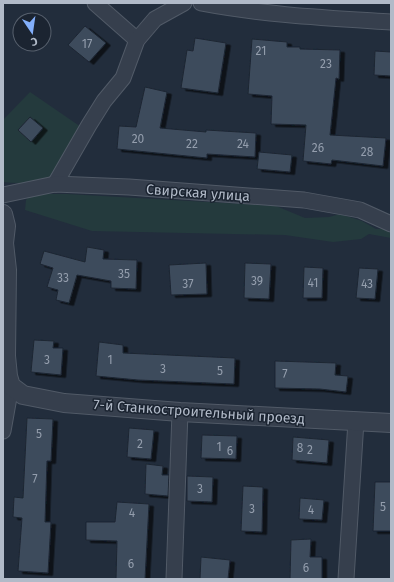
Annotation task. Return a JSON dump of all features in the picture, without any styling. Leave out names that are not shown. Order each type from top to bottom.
[{"type":"street","points":[[95,3],[137,40]]},
{"type":"street","points":[[55,184],[96,113],[123,78],[137,40],[155,19],[184,3]]},
{"type":"street","points":[[201,3],[234,9],[281,14],[391,22]]},
{"type":"street","name":"Свирская улица","points":[[3,195],[55,184],[129,187],[304,200],[360,210],[391,224]]},
{"type":"street","points":[[3,214],[6,226],[4,243],[7,270],[6,356],[8,376],[11,386],[6,422],[3,431]]},
{"type":"street","name":"7-й Станкостроительный проезд","points":[[11,386],[23,394],[64,403],[180,412],[391,423]]},
{"type":"street","points":[[174,579],[180,412]]},
{"type":"street","points":[[346,579],[356,421]]},
{"type":"green space","points":[[30,92],[81,127],[52,178],[28,183],[3,182],[3,120]]},
{"type":"green space","points":[[31,194],[67,194],[276,206],[305,218],[329,217],[340,214],[362,221],[376,229],[391,229],[391,238],[369,234],[361,239],[333,242],[285,235],[92,231],[25,210],[26,200]]},
{"type":"building","points":[[85,26],[106,43],[89,62],[68,45]]},
{"type":"building","points":[[195,38],[226,43],[218,93],[181,88],[187,50],[193,51]]},
{"type":"building","points":[[252,39],[287,42],[287,47],[300,47],[300,49],[340,50],[339,79],[336,78],[330,135],[386,138],[383,166],[332,160],[331,164],[303,161],[306,125],[271,124],[272,96],[248,94]]},
{"type":"building","points":[[375,51],[391,52],[391,76],[374,75]]},
{"type":"building","points":[[145,87],[167,92],[160,128],[206,132],[206,130],[256,133],[255,157],[207,154],[207,158],[117,149],[119,126],[136,127]]},
{"type":"building","points":[[30,117],[43,128],[31,142],[18,130]]},
{"type":"building","points":[[259,152],[292,155],[290,172],[257,169]]},
{"type":"building","points":[[87,247],[104,250],[103,259],[137,260],[136,289],[111,288],[111,281],[77,275],[69,303],[56,300],[58,290],[47,287],[53,268],[40,264],[44,251],[85,262]]},
{"type":"building","points":[[206,263],[207,294],[171,295],[169,265]]},
{"type":"building","points":[[245,263],[271,264],[269,299],[244,298]]},
{"type":"building","points":[[304,267],[323,268],[322,298],[303,298]]},
{"type":"building","points":[[359,268],[378,269],[375,299],[356,298]]},
{"type":"building","points":[[34,340],[54,341],[53,348],[63,348],[61,375],[31,372]]},
{"type":"building","points":[[99,342],[123,345],[123,353],[235,358],[234,384],[138,380],[96,376]]},
{"type":"building","points":[[275,361],[336,363],[335,375],[348,376],[346,392],[320,389],[275,388]]},
{"type":"building","points":[[27,418],[53,419],[51,461],[47,461],[45,522],[51,522],[48,573],[18,571],[22,518],[13,517],[14,497],[23,498]]},
{"type":"building","points":[[129,428],[154,430],[151,459],[127,457]]},
{"type":"building","points":[[202,435],[237,436],[236,459],[201,458]]},
{"type":"building","points":[[293,437],[329,440],[327,463],[292,460]]},
{"type":"building","points":[[146,464],[163,466],[162,475],[169,475],[168,496],[145,494]]},
{"type":"building","points":[[187,476],[213,477],[212,502],[187,501]]},
{"type":"building","points":[[375,482],[391,482],[391,531],[373,531]]},
{"type":"building","points":[[243,486],[263,487],[262,532],[241,531]]},
{"type":"building","points":[[300,498],[324,500],[322,520],[299,519]]},
{"type":"building","points":[[117,502],[149,504],[145,579],[116,579],[117,541],[86,540],[86,522],[115,522]]},
{"type":"building","points":[[311,539],[310,557],[322,557],[322,579],[290,579],[291,540]]},
{"type":"building","points":[[201,557],[230,560],[228,579],[200,579]]}]
